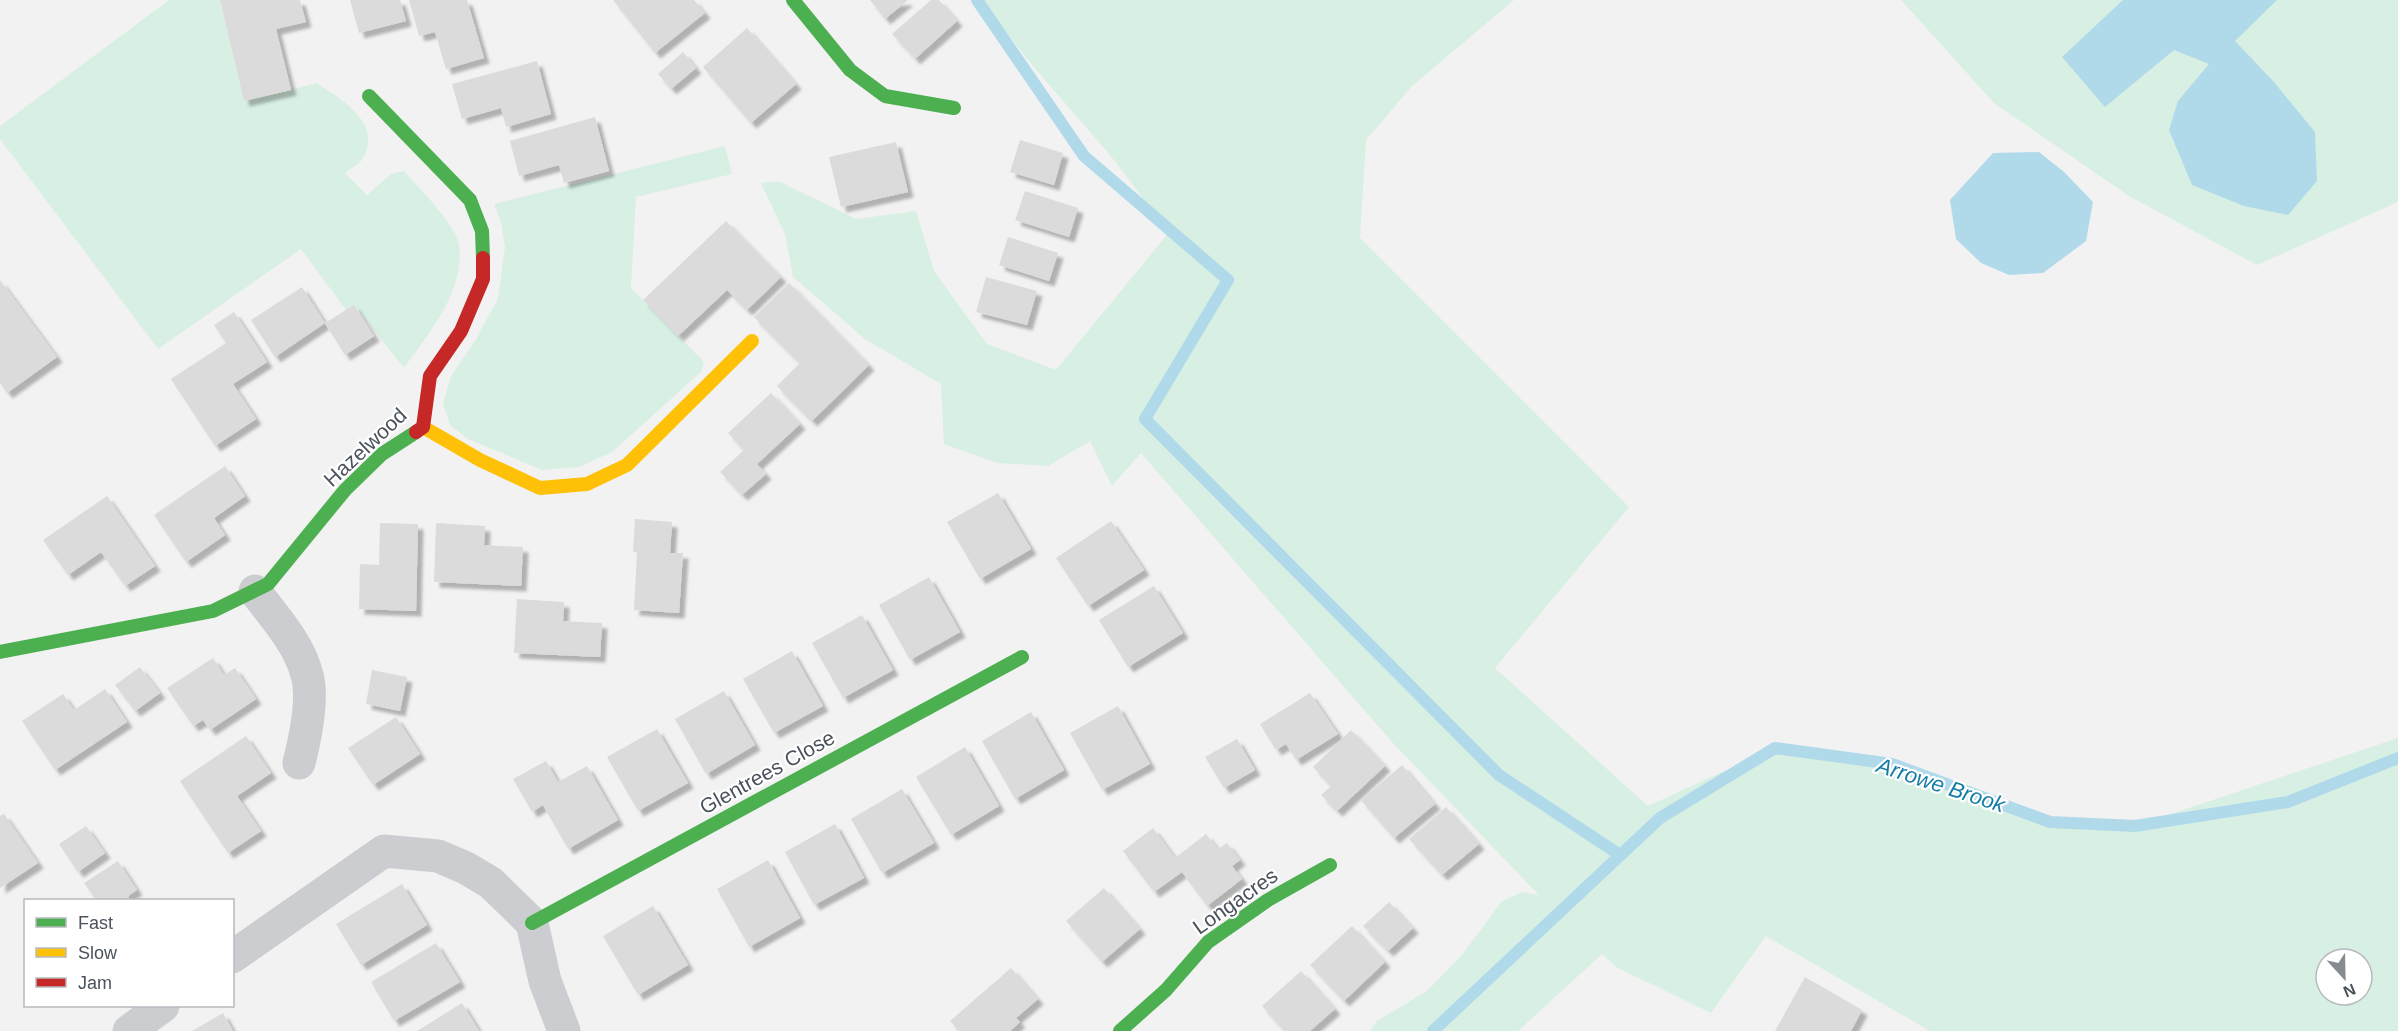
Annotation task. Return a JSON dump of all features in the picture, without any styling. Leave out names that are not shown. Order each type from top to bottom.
[{"type":"street","points":[[794,0],[850,70],[885,96],[954,108]]},
{"type":"street","name":"Hazelwood","points":[[0,652],[213,611],[255,591],[268,584],[352,483],[382,454],[423,427],[430,376],[461,331],[483,279],[482,231],[470,200],[369,96]]},
{"type":"street","points":[[423,427],[480,460],[540,488],[587,484],[627,465],[752,341]]},
{"type":"street","points":[[255,591],[294,644],[308,676],[308,722],[299,763]]},
{"type":"street","name":"Glentrees Close","points":[[531,923],[1022,657]]},
{"type":"street","points":[[234,956],[384,851],[438,856],[491,882],[531,923],[546,981],[564,1031]]},
{"type":"street","name":"Longacres","points":[[1120,1031],[1166,990],[1208,942],[1268,900],[1330,865]]},
{"type":"street","points":[[129,1031],[160,1007]]},
{"type":"green space","points":[[169,0],[220,0],[244,101],[317,83],[357,114],[368,134],[368,145],[363,158],[345,173],[367,195],[391,174],[404,171],[436,206],[451,227],[459,245],[459,262],[451,295],[434,326],[404,368],[354,305],[346,310],[301,249],[158,349],[0,139],[0,126]]},
{"type":"green space","points":[[984,0],[1514,0],[1412,86],[1366,140],[1360,238],[1629,507],[1495,668],[1648,806],[1775,748],[1892,764],[2050,822],[2135,826],[2398,738],[2398,1031],[1930,1031],[1766,936],[1711,1013],[1616,967],[1602,954],[1518,1031],[1370,1031],[1377,1021],[1427,991],[1462,955],[1502,901],[1522,892],[1539,895],[1391,741],[1141,453],[1112,486],[1090,441],[1048,466],[997,463],[944,444],[941,384],[865,339],[793,277],[785,234],[761,183],[778,181],[856,219],[916,211],[934,271],[987,344],[1056,370],[1166,236],[1147,204],[1125,174],[1028,60]]},
{"type":"green space","points":[[1901,0],[2398,0],[2398,202],[2257,265],[2129,196],[1994,103]]},
{"type":"green space","points":[[725,146],[732,174],[636,197],[631,288],[704,362],[701,372],[612,452],[579,467],[542,470],[468,439],[450,425],[443,404],[451,376],[477,338],[498,298],[505,247],[501,222],[494,204]]},
{"type":"water","points":[[2123,0],[2277,0],[2235,41],[2273,81],[2315,132],[2317,181],[2288,215],[2244,206],[2192,185],[2169,130],[2178,101],[2209,64],[2174,50],[2105,107],[2062,57]]},
{"type":"water","points":[[2039,152],[2064,172],[2093,202],[2086,241],[2043,273],[2009,275],[1981,263],[1956,239],[1950,200],[1993,153]]},
{"type":"building","points":[[220,0],[300,0],[306,22],[276,29],[291,90],[244,101]]},
{"type":"building","points":[[350,0],[400,0],[406,21],[359,33]]},
{"type":"building","points":[[409,0],[467,0],[484,58],[446,69],[435,32],[419,36]]},
{"type":"building","points":[[613,0],[694,0],[705,13],[655,53]]},
{"type":"building","points":[[870,0],[908,0],[885,19]]},
{"type":"building","points":[[931,0],[939,0],[957,21],[915,59],[892,34]]},
{"type":"building","points":[[747,28],[796,84],[751,123],[703,67]]},
{"type":"building","points":[[683,52],[696,68],[671,89],[658,74]]},
{"type":"building","points":[[537,61],[551,114],[506,127],[501,108],[462,119],[452,84]]},
{"type":"building","points":[[595,117],[609,171],[564,183],[559,165],[519,176],[510,141]]},
{"type":"building","points":[[1020,140],[1063,153],[1054,185],[1010,172]]},
{"type":"building","points":[[896,142],[908,192],[841,207],[829,157]]},
{"type":"building","points":[[1025,191],[1078,208],[1069,237],[1015,220]]},
{"type":"building","points":[[726,221],[781,277],[747,310],[727,290],[678,336],[643,300]]},
{"type":"building","points":[[1008,237],[1058,253],[1049,281],[999,265]]},
{"type":"building","points":[[986,277],[1037,291],[1027,325],[976,312]]},
{"type":"building","points":[[0,280],[57,357],[7,393],[0,383]]},
{"type":"building","points":[[789,283],[869,365],[812,421],[777,386],[800,363],[754,317]]},
{"type":"building","points":[[302,287],[325,323],[275,357],[251,320]]},
{"type":"building","points":[[354,305],[374,336],[345,355],[325,323]]},
{"type":"building","points":[[234,312],[267,362],[233,384],[256,419],[215,446],[171,379],[226,343],[214,325]]},
{"type":"building","points":[[771,393],[800,424],[757,464],[766,474],[742,495],[720,472],[744,450],[728,433]]},
{"type":"building","points":[[225,466],[245,496],[214,518],[225,535],[186,562],[154,515]]},
{"type":"building","points":[[998,493],[1031,549],[980,579],[947,522]]},
{"type":"building","points":[[107,496],[155,566],[125,586],[101,552],[68,575],[43,540]]},
{"type":"building","points":[[635,519],[672,522],[670,553],[683,553],[679,613],[634,610],[637,552],[633,552]]},
{"type":"building","points":[[1111,521],[1144,570],[1088,606],[1056,558]]},
{"type":"building","points":[[380,523],[418,524],[416,611],[359,609],[360,564],[379,565]]},
{"type":"building","points":[[436,523],[485,526],[484,545],[523,547],[521,586],[434,582]]},
{"type":"building","points":[[929,577],[960,632],[910,660],[879,605]]},
{"type":"building","points":[[1154,586],[1183,633],[1128,667],[1099,620]]},
{"type":"building","points":[[517,599],[564,602],[563,621],[602,623],[600,657],[514,653]]},
{"type":"building","points":[[862,615],[893,670],[843,698],[812,643]]},
{"type":"building","points":[[792,651],[823,706],[774,733],[743,679]]},
{"type":"building","points":[[213,658],[224,675],[235,668],[256,699],[210,730],[203,720],[193,726],[167,688]]},
{"type":"building","points":[[140,667],[160,693],[135,711],[115,685]]},
{"type":"building","points":[[372,670],[407,677],[400,711],[366,704]]},
{"type":"building","points":[[105,689],[127,722],[55,770],[22,721],[63,694],[74,710]]},
{"type":"building","points":[[724,691],[755,745],[706,774],[675,719]]},
{"type":"building","points":[[1310,693],[1338,734],[1296,760],[1286,744],[1276,750],[1260,724]]},
{"type":"building","points":[[1118,706],[1150,764],[1102,790],[1070,733]]},
{"type":"building","points":[[1031,712],[1064,770],[1015,799],[982,741]]},
{"type":"building","points":[[396,717],[420,754],[373,785],[348,748]]},
{"type":"building","points":[[657,729],[688,783],[638,811],[607,757]]},
{"type":"building","points":[[1351,730],[1385,766],[1337,811],[1321,795],[1331,786],[1313,767]]},
{"type":"building","points":[[246,736],[271,773],[237,796],[261,831],[228,853],[180,781]]},
{"type":"building","points":[[1237,739],[1255,770],[1224,788],[1205,757]]},
{"type":"building","points":[[965,747],[999,806],[951,835],[916,777]]},
{"type":"building","points":[[546,761],[558,782],[587,766],[618,820],[568,849],[543,805],[532,812],[513,779]]},
{"type":"building","points":[[1402,765],[1435,804],[1394,838],[1361,800]]},
{"type":"building","points":[[902,789],[934,843],[882,873],[851,819]]},
{"type":"building","points":[[1446,807],[1479,844],[1442,875],[1409,839]]},
{"type":"building","points":[[4,814],[38,863],[0,888],[0,816]]},
{"type":"building","points":[[835,824],[864,878],[814,905],[785,852]]},
{"type":"building","points":[[86,826],[105,853],[78,872],[59,844]]},
{"type":"building","points":[[1153,828],[1175,858],[1206,834],[1218,849],[1227,843],[1240,860],[1232,866],[1242,879],[1207,906],[1182,872],[1154,892],[1123,851]]},
{"type":"building","points":[[768,860],[800,918],[749,947],[717,889]]},
{"type":"building","points":[[118,861],[137,890],[128,896],[130,899],[95,899],[84,883]]},
{"type":"building","points":[[402,884],[427,925],[361,965],[336,924]]},
{"type":"building","points":[[1104,888],[1140,929],[1102,962],[1066,921]]},
{"type":"building","points":[[1389,902],[1413,928],[1388,951],[1363,926]]},
{"type":"building","points":[[653,906],[688,965],[638,995],[603,936]]},
{"type":"building","points":[[1352,926],[1385,962],[1344,1001],[1310,965]]},
{"type":"building","points":[[436,943],[460,982],[394,1021],[371,982]]},
{"type":"building","points":[[1011,968],[1038,999],[1016,1018],[1020,1022],[1010,1031],[959,1031],[950,1021]]},
{"type":"building","points":[[1301,971],[1335,1009],[1310,1031],[1284,1031],[1262,1006]]},
{"type":"building","points":[[1805,977],[1862,1010],[1851,1031],[1775,1031]]},
{"type":"building","points":[[462,1003],[479,1031],[417,1031]]},
{"type":"building","points":[[223,1013],[233,1031],[192,1031]]},
{"type":"waterway","points":[[977,0],[1084,156],[1228,280],[1145,419],[1499,775],[1620,855]]},
{"type":"waterway","name":"Arrowe Brook","points":[[1433,1031],[1660,818],[1775,748],[1892,764],[2050,822],[2135,826],[2288,802],[2398,758]]},
{"type":"traffic: fast","points":[[793,0],[850,70],[885,96],[954,108]]},
{"type":"traffic: fast","points":[[369,96],[470,200],[482,231],[483,258]]},
{"type":"traffic: fast","points":[[0,652],[213,611],[268,584],[345,490],[382,454],[416,432]]},
{"type":"traffic: fast","points":[[532,923],[1022,657]]},
{"type":"traffic: fast","points":[[1120,1031],[1166,990],[1208,942],[1268,900],[1330,865]]},
{"type":"traffic: slow","points":[[423,427],[480,460],[540,488],[587,484],[627,465],[752,341]]},
{"type":"traffic: jam","points":[[416,432],[423,427],[430,376],[461,331],[483,279],[483,258]]}]
